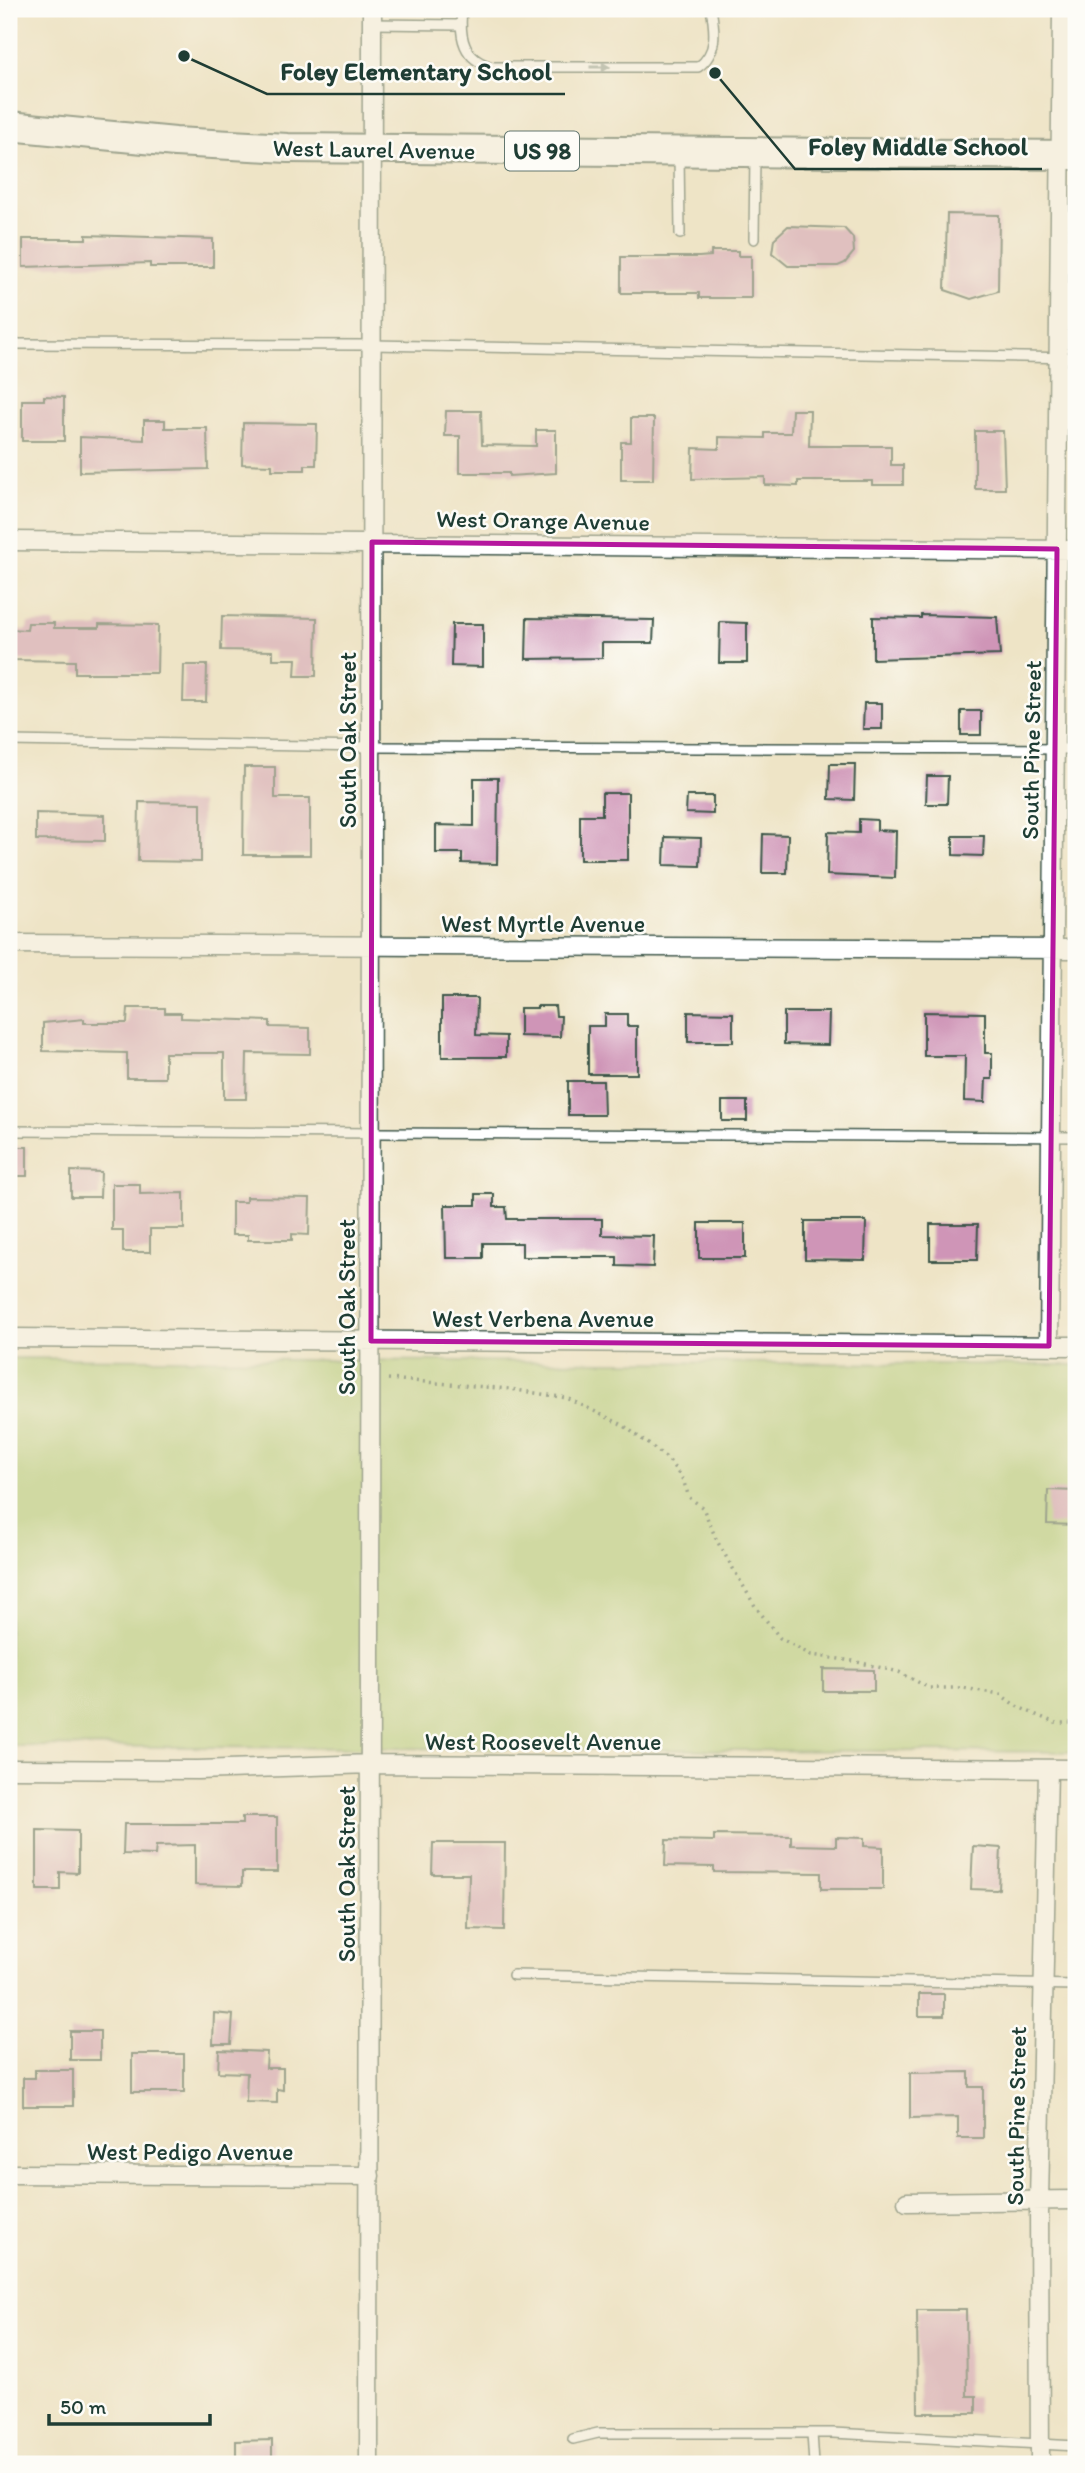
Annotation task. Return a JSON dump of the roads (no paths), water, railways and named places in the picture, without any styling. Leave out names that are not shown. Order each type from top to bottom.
[{"type":"main road","name":"West Laurel Avenue","points":[[9,126],[175,142],[372,150],[1069,155]]},
{"type":"street","name":"South Pine Street","points":[[1049,1346],[1057,550],[1068,358],[1069,155],[1062,9]]},
{"type":"street","name":"South Oak Street","points":[[369,2464],[372,17]]},
{"type":"street","name":"West Orange Avenue","points":[[9,541],[1076,550]]},
{"type":"street","name":"West Myrtle Avenue","points":[[9,944],[1076,949]]},
{"type":"street","name":"West Verbena Avenue","points":[[9,1338],[1076,1346]]},
{"type":"street","name":"West Roosevelt Avenue","points":[[9,1769],[198,1770],[371,1764],[1076,1769]]},
{"type":"street","name":"South Pine Street","points":[[1040,2464],[1039,2201],[1048,1770]]},
{"type":"street","name":"West Pedigo Avenue","points":[[9,2174],[370,2176]]},
{"type":"street","points":[[907,2202],[1076,2200]]},
{"type":"lane","points":[[462,9],[460,25],[470,56],[477,63],[493,67],[698,68],[706,61],[713,48],[715,27],[711,9]]},
{"type":"lane","points":[[372,17],[460,25]]},
{"type":"lane","points":[[679,152],[680,234]]},
{"type":"lane","points":[[754,239],[755,153]]},
{"type":"lane","points":[[9,344],[372,345],[1068,358]]},
{"type":"lane","points":[[9,741],[371,747],[1076,749]]},
{"type":"lane","points":[[9,1131],[1076,1137]]},
{"type":"lane","points":[[513,1975],[1076,1985]]},
{"type":"lane","points":[[573,2439],[598,2433],[812,2433],[1076,2446]]},
{"type":"lane","points":[[812,2433],[814,2464]]},
{"type":"place","name":"Foley Elementary School","points":[[184,56]]},
{"type":"place","name":"Foley Middle School","points":[[715,73]]}]
